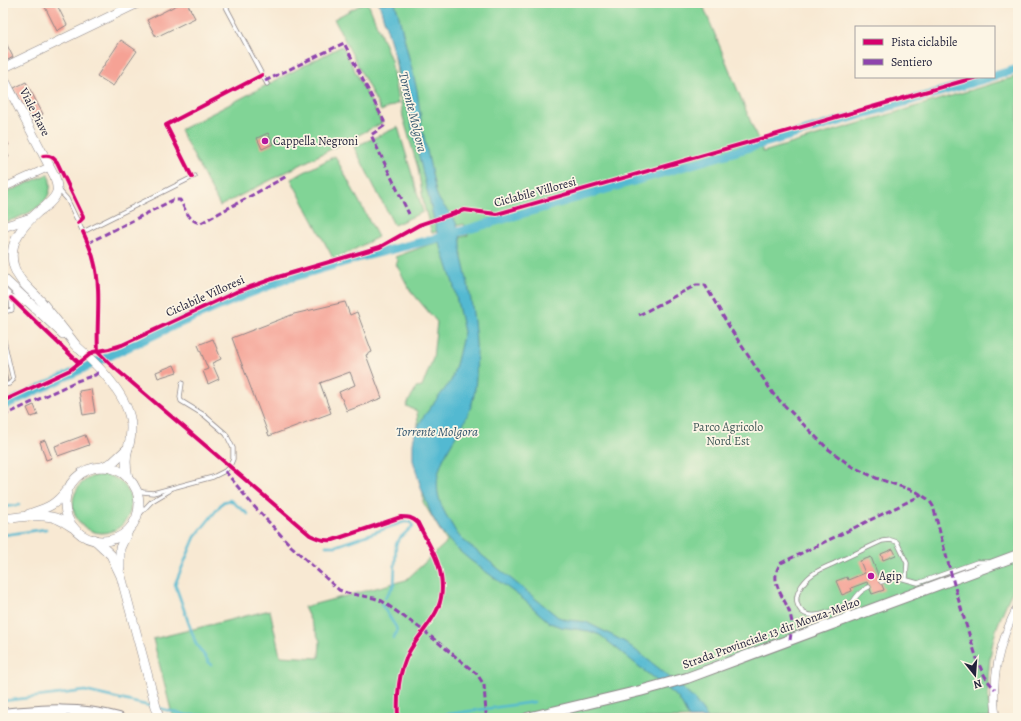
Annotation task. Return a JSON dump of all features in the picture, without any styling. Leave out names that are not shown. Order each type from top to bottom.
[{"type":"main road","name":"Strada Provinciale 13 dir Monza-Melzo","points":[[527,718],[640,691],[687,678],[1018,554]]},
{"type":"main road","points":[[3,714],[44,710],[68,710],[105,714],[119,718]]},
{"type":"street","points":[[3,68],[138,3]]},
{"type":"street","name":"Viale Piave","points":[[3,77],[55,177],[57,188]]},
{"type":"street","points":[[3,188],[49,167]]},
{"type":"street","points":[[57,188],[56,194],[50,203],[32,217],[19,233],[14,243],[12,258],[14,266],[22,282],[40,300],[78,348]]},
{"type":"street","points":[[3,227],[32,217]]},
{"type":"street","points":[[3,278],[78,348],[120,393],[128,408],[131,430],[126,463],[128,478]]},
{"type":"street","points":[[3,291],[11,298],[28,302]]},
{"type":"street","points":[[102,467],[112,462],[128,448]]},
{"type":"street","points":[[77,530],[70,521],[66,511],[66,497],[74,480],[93,468],[102,467],[117,470],[128,478],[136,490],[138,506],[135,519],[120,548],[121,576]]},
{"type":"street","points":[[20,517],[55,504],[70,487]]},
{"type":"street","points":[[3,519],[20,517],[56,518],[86,536],[104,540],[113,539],[129,529]]},
{"type":"street","points":[[94,539],[112,557],[121,576],[158,718]]},
{"type":"street","points":[[996,718],[994,690],[997,662],[1003,637],[1018,605]]},
{"type":"lane","points":[[224,3],[267,84]]},
{"type":"lane","points":[[57,188],[67,199],[83,232],[195,176]]},
{"type":"lane","points":[[3,312],[12,310],[11,298]]},
{"type":"lane","points":[[3,336],[13,380],[9,384],[3,385]]},
{"type":"lane","points":[[136,490],[152,493],[213,478],[230,466],[234,454],[226,434],[204,415],[181,401],[180,397],[182,383]]},
{"type":"lane","points":[[135,519],[152,501],[176,487]]},
{"type":"lane","points":[[853,602],[817,616],[808,616],[802,612],[797,603],[797,594],[801,586],[815,572],[882,541],[891,540],[897,542],[907,564],[906,579]]},
{"type":"lane","points":[[881,582],[893,578],[906,579],[918,583],[977,562],[999,562]]},
{"type":"lane","points":[[844,620],[857,595],[869,587]]},
{"type":"green space","points":[[364,3],[368,3],[391,60],[398,103],[381,111],[334,19]]},
{"type":"green space","name":"Parco Agricolo Nord Est","points":[[379,3],[702,3],[763,152],[1018,76],[1018,579],[999,621],[994,638],[988,683],[990,718],[173,718],[153,639],[270,610],[280,656],[319,658],[320,641],[304,607],[406,580],[447,542],[423,502],[423,481],[417,411],[406,406],[416,388],[422,387],[433,358],[437,322],[410,290],[396,264],[398,261],[395,257],[428,245],[468,235],[464,224],[432,233],[424,206],[418,168],[403,117],[392,35],[385,12]]},
{"type":"green space","points":[[342,46],[382,123],[220,206],[180,130]]},
{"type":"green space","points":[[398,127],[423,212],[394,225],[354,147]]},
{"type":"green space","points":[[335,156],[378,237],[334,260],[291,179]]},
{"type":"green space","points":[[48,174],[50,184],[49,193],[45,201],[21,217],[3,223],[3,194]]},
{"type":"green space","points":[[96,475],[108,475],[118,479],[127,488],[131,498],[131,510],[123,525],[108,533],[96,533],[86,529],[77,520],[73,510],[73,498],[77,488],[86,479]]},
{"type":"water","name":"Torrente Molgora","points":[[379,3],[395,3],[417,90],[422,128],[436,192],[440,201],[456,222],[461,243],[461,254],[472,304],[476,338],[475,389],[471,407],[447,451],[437,480],[439,496],[446,515],[463,540],[558,617],[567,620],[586,622],[625,642],[661,670],[694,699],[708,718],[689,718],[678,698],[600,635],[589,631],[561,627],[550,623],[523,599],[457,549],[442,533],[432,516],[421,488],[413,460],[415,431],[424,416],[451,381],[464,332],[453,283],[439,241],[396,60]]},
{"type":"building","points":[[43,3],[56,3],[67,25],[57,31]]},
{"type":"building","points":[[181,3],[187,3],[195,18],[156,37],[147,20]]},
{"type":"building","points":[[3,37],[13,57],[3,63]]},
{"type":"building","points":[[121,40],[137,51],[113,86],[97,76]]},
{"type":"building","points":[[26,82],[43,114],[31,121],[14,88]]},
{"type":"building","points":[[3,133],[9,145],[4,147],[9,157],[3,160]]},
{"type":"building","name":"Cappella Negroni","points":[[268,133],[273,144],[262,149],[257,138]]},
{"type":"building","points":[[345,302],[350,315],[357,312],[372,352],[366,355],[382,398],[347,411],[339,392],[355,385],[350,372],[320,383],[331,413],[269,436],[232,338],[294,314]]},
{"type":"building","points":[[213,339],[221,359],[212,363],[219,379],[208,384],[203,371],[208,369],[198,345]]},
{"type":"building","points":[[3,360],[8,381],[3,382]]},
{"type":"building","points":[[174,365],[177,372],[158,378],[156,372]]},
{"type":"building","points":[[91,389],[95,413],[83,415],[79,391]]},
{"type":"building","points":[[34,405],[38,415],[31,417],[27,408]]},
{"type":"building","points":[[85,435],[89,445],[58,456],[55,446]]},
{"type":"building","points":[[45,440],[52,458],[46,460],[40,442]]},
{"type":"building","points":[[893,549],[896,555],[883,560],[881,554]]},
{"type":"building","points":[[871,557],[884,590],[872,594],[867,582],[851,588],[852,591],[842,595],[836,581],[847,577],[848,580],[865,573],[860,561]]},
{"type":"waterway","points":[[995,76],[1018,69]]},
{"type":"waterway","points":[[3,406],[177,324],[283,280],[357,258],[438,238],[988,78]]},
{"type":"waterway","points":[[211,665],[196,644],[175,584],[195,537],[223,502],[230,500],[248,514]]},
{"type":"waterway","points":[[3,507],[19,505]]},
{"type":"waterway","points":[[326,546],[336,546],[404,522],[411,522],[413,526],[400,538],[396,544],[394,585],[385,598]]},
{"type":"waterway","points":[[3,535],[46,529]]},
{"type":"waterway","points":[[381,604],[396,627],[397,632],[393,638]]},
{"type":"waterway","points":[[3,701],[85,691],[154,707]]},
{"type":"waterway","points":[[422,718],[534,702]]},
{"type":"waterway","points":[[159,708],[186,715],[317,718]]},
{"type":"marked path","points":[[265,81],[344,43],[384,121],[384,126],[371,135],[409,214]]},
{"type":"marked path","points":[[88,243],[173,200],[180,200],[191,218],[194,221],[201,223],[287,176]]},
{"type":"marked path","points":[[639,315],[696,285],[705,285],[730,328],[774,395],[827,448],[851,466],[876,478],[917,492],[929,500],[933,506],[954,585],[975,654],[981,669],[995,689]]},
{"type":"marked path","points":[[3,416],[77,381],[95,375],[100,371]]},
{"type":"marked path","points":[[225,471],[251,503],[291,546],[339,590],[382,601],[424,631],[477,674],[484,685],[486,714]]},
{"type":"marked path","points":[[790,640],[792,621],[789,611],[779,591],[776,577],[777,570],[781,563],[922,495]]},
{"type":"cycle path","points":[[192,177],[166,125],[262,75]]},
{"type":"cycle path","name":"Ciclabile Villoresi","points":[[3,401],[70,370],[93,352],[122,345],[236,292],[278,277],[380,247],[419,225],[464,210],[497,214],[973,78]]},
{"type":"cycle path","points":[[43,156],[51,157],[57,162],[83,216],[78,223]]},
{"type":"cycle path","points":[[83,232],[92,254],[98,284],[98,352],[110,364],[310,535],[316,538],[333,540],[401,517],[410,518],[418,523],[437,562],[441,576],[441,600],[433,618],[415,642],[402,668],[398,693],[398,718]]},
{"type":"cycle path","points":[[11,298],[79,363]]},
{"type":"place","name":"Cappella Negroni","points":[[265,141]]},
{"type":"place","name":"Agip","points":[[871,576]]}]
